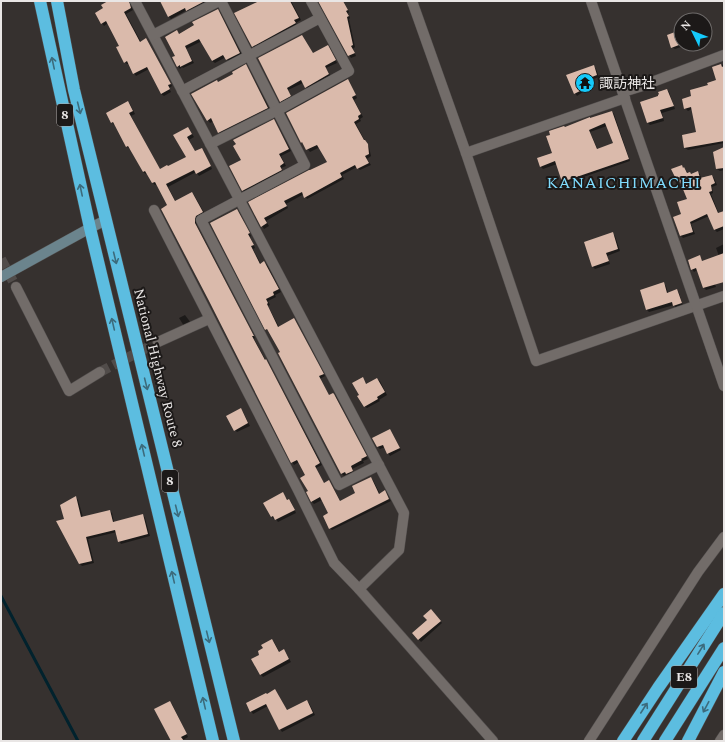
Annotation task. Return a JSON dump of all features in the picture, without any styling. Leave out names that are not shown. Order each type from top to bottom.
[{"type":"highway","name":"8","points":[[40,1],[90,228],[213,741]]},
{"type":"highway","name":"National Highway Route 8","points":[[57,1],[74,90],[234,741]]},
{"type":"highway","points":[[623,741],[724,594]]},
{"type":"highway","name":"E8","points":[[643,741],[724,613]]},
{"type":"highway","name":"E8","points":[[665,741],[724,648]]},
{"type":"highway","points":[[688,741],[724,672]]},
{"type":"main road","points":[[1,277],[106,220]]},
{"type":"street","points":[[135,1],[404,513],[399,550],[359,589]]},
{"type":"street","points":[[153,35],[220,1],[250,56],[305,165],[202,220],[339,485],[379,465]]},
{"type":"street","points":[[210,144],[278,110],[349,71],[311,1]]},
{"type":"street","points":[[412,1],[466,153],[536,361],[724,296]]},
{"type":"street","points":[[591,1],[724,386]]},
{"type":"street","points":[[182,90],[250,56],[320,18]]},
{"type":"street","points":[[466,153],[624,95],[639,87],[724,55]]},
{"type":"street","points":[[154,210],[334,563],[359,589],[493,741]]},
{"type":"street","points":[[16,287],[69,390],[100,372]]},
{"type":"street","points":[[158,342],[209,318]]},
{"type":"street","points":[[588,741],[698,572],[724,537]]},
{"type":"street","points":[[720,741],[724,735]]},
{"type":"building","points":[[108,1],[129,1],[131,8],[124,12],[140,42],[146,38],[171,84],[168,85],[170,89],[161,94],[147,67],[133,74],[127,61],[124,63],[116,47],[119,46],[106,21],[101,24],[95,13],[103,8],[101,5]]},
{"type":"building","points":[[160,1],[205,1],[186,11],[185,8],[168,17]]},
{"type":"building","points":[[259,1],[290,1],[299,18],[294,20],[296,23],[252,47],[234,13]]},
{"type":"building","points":[[318,1],[343,1],[348,10],[346,11],[349,16],[347,17],[353,45],[351,46],[355,53],[348,56]]},
{"type":"building","points":[[218,9],[240,53],[226,60],[223,55],[212,61],[199,39],[185,46],[192,61],[177,67],[172,57],[175,56],[165,37],[177,30],[179,34],[194,25],[192,22]]},
{"type":"building","points":[[673,33],[673,47],[671,48],[667,35]]},
{"type":"building","points":[[302,35],[313,53],[328,45],[336,60],[325,66],[329,74],[305,88],[301,80],[287,88],[291,96],[280,102],[258,58]]},
{"type":"building","points":[[246,64],[268,108],[218,133],[211,118],[207,121],[191,94],[217,80],[218,82],[233,74],[232,72]]},
{"type":"building","points":[[721,64],[722,67],[724,66],[724,141],[684,148],[682,135],[696,132],[691,107],[684,109],[682,99],[691,96],[690,90],[708,85],[707,83],[716,80],[712,67]]},
{"type":"building","points":[[594,65],[597,75],[579,82],[582,90],[574,94],[566,75]]},
{"type":"building","points":[[348,79],[356,95],[352,97],[361,114],[358,116],[359,119],[354,122],[364,140],[368,144],[369,154],[365,156],[369,163],[357,169],[355,165],[340,173],[342,177],[304,198],[302,192],[284,201],[287,206],[264,218],[267,223],[261,227],[248,202],[327,162],[317,145],[306,150],[286,113]]},
{"type":"building","points":[[667,89],[674,106],[660,110],[663,118],[647,123],[640,102],[658,96],[658,92]]},
{"type":"building","points":[[128,101],[133,111],[129,113],[160,169],[186,157],[173,135],[188,127],[192,134],[187,137],[195,151],[202,148],[211,166],[196,174],[194,170],[166,184],[175,201],[192,192],[203,212],[196,216],[195,223],[254,336],[252,336],[265,360],[266,359],[320,463],[315,466],[324,483],[329,480],[340,501],[355,493],[352,486],[371,477],[379,494],[385,490],[389,499],[329,529],[323,516],[328,513],[320,497],[311,502],[306,492],[308,491],[300,478],[305,475],[297,460],[291,463],[161,209],[167,205],[155,182],[152,183],[145,171],[143,172],[106,113]]},
{"type":"building","points":[[612,111],[629,159],[562,182],[555,161],[540,167],[537,158],[552,153],[546,136],[550,135],[549,131]],"holes":[[[605,123],[613,143],[597,149],[589,130]]]},
{"type":"building","points":[[274,119],[289,149],[279,154],[284,163],[280,166],[282,170],[242,191],[229,166],[241,160],[233,146],[236,144],[233,140]]},
{"type":"building","points":[[724,147],[724,168],[716,169],[713,152]]},
{"type":"building","points":[[682,165],[687,173],[690,172],[691,174],[698,171],[700,178],[712,175],[715,183],[711,185],[712,191],[709,192],[718,213],[724,211],[724,226],[714,230],[707,214],[690,222],[693,232],[680,236],[673,217],[681,214],[677,202],[687,199],[680,182],[678,183],[671,169]]},
{"type":"building","points":[[237,209],[250,233],[248,234],[254,245],[251,246],[260,264],[264,261],[279,289],[273,292],[274,295],[266,299],[278,327],[294,318],[324,374],[319,376],[329,395],[334,394],[367,456],[351,466],[353,471],[346,474],[345,472],[341,474],[278,353],[280,352],[267,329],[265,330],[210,223]]},
{"type":"building","points":[[613,232],[618,249],[606,253],[609,261],[592,267],[584,242]]},
{"type":"building","points":[[724,253],[724,282],[703,288],[696,268],[691,270],[688,260],[700,255],[702,261]]},
{"type":"building","points":[[664,282],[667,293],[677,289],[682,303],[673,306],[672,302],[646,310],[640,290]]},
{"type":"building","points":[[363,377],[366,384],[377,378],[385,392],[377,397],[378,399],[364,407],[357,396],[359,395],[352,383]]},
{"type":"building","points":[[241,408],[248,423],[234,431],[226,416]]},
{"type":"building","points":[[390,429],[400,448],[387,454],[383,445],[377,447],[372,438]]},
{"type":"building","points":[[283,492],[295,510],[275,520],[273,516],[271,517],[263,503]]},
{"type":"building","points":[[76,496],[81,517],[110,510],[113,522],[143,514],[148,534],[118,542],[115,530],[86,537],[92,561],[79,564],[56,521],[64,519],[60,505]]},
{"type":"building","points":[[431,609],[441,621],[418,640],[412,633],[427,620],[423,616]]},
{"type":"building","points":[[272,639],[279,652],[284,649],[289,659],[260,675],[251,659],[259,655],[258,651],[263,648],[261,645]]},
{"type":"building","points":[[275,689],[287,710],[307,700],[313,713],[279,730],[266,704],[250,712],[246,703]]},
{"type":"building","points":[[170,701],[187,734],[181,737],[184,741],[171,741],[154,709]]},
{"type":"waterway","points":[[1,596],[78,741]]},
{"type":"tunnel","points":[[1,259],[16,287]]},
{"type":"tunnel","points":[[100,372],[158,342]]},
{"type":"place","name":"諏訪神社","points":[[585,83]]},
{"type":"district","name":"KANAICHIMACHI","points":[[624,183]]}]
